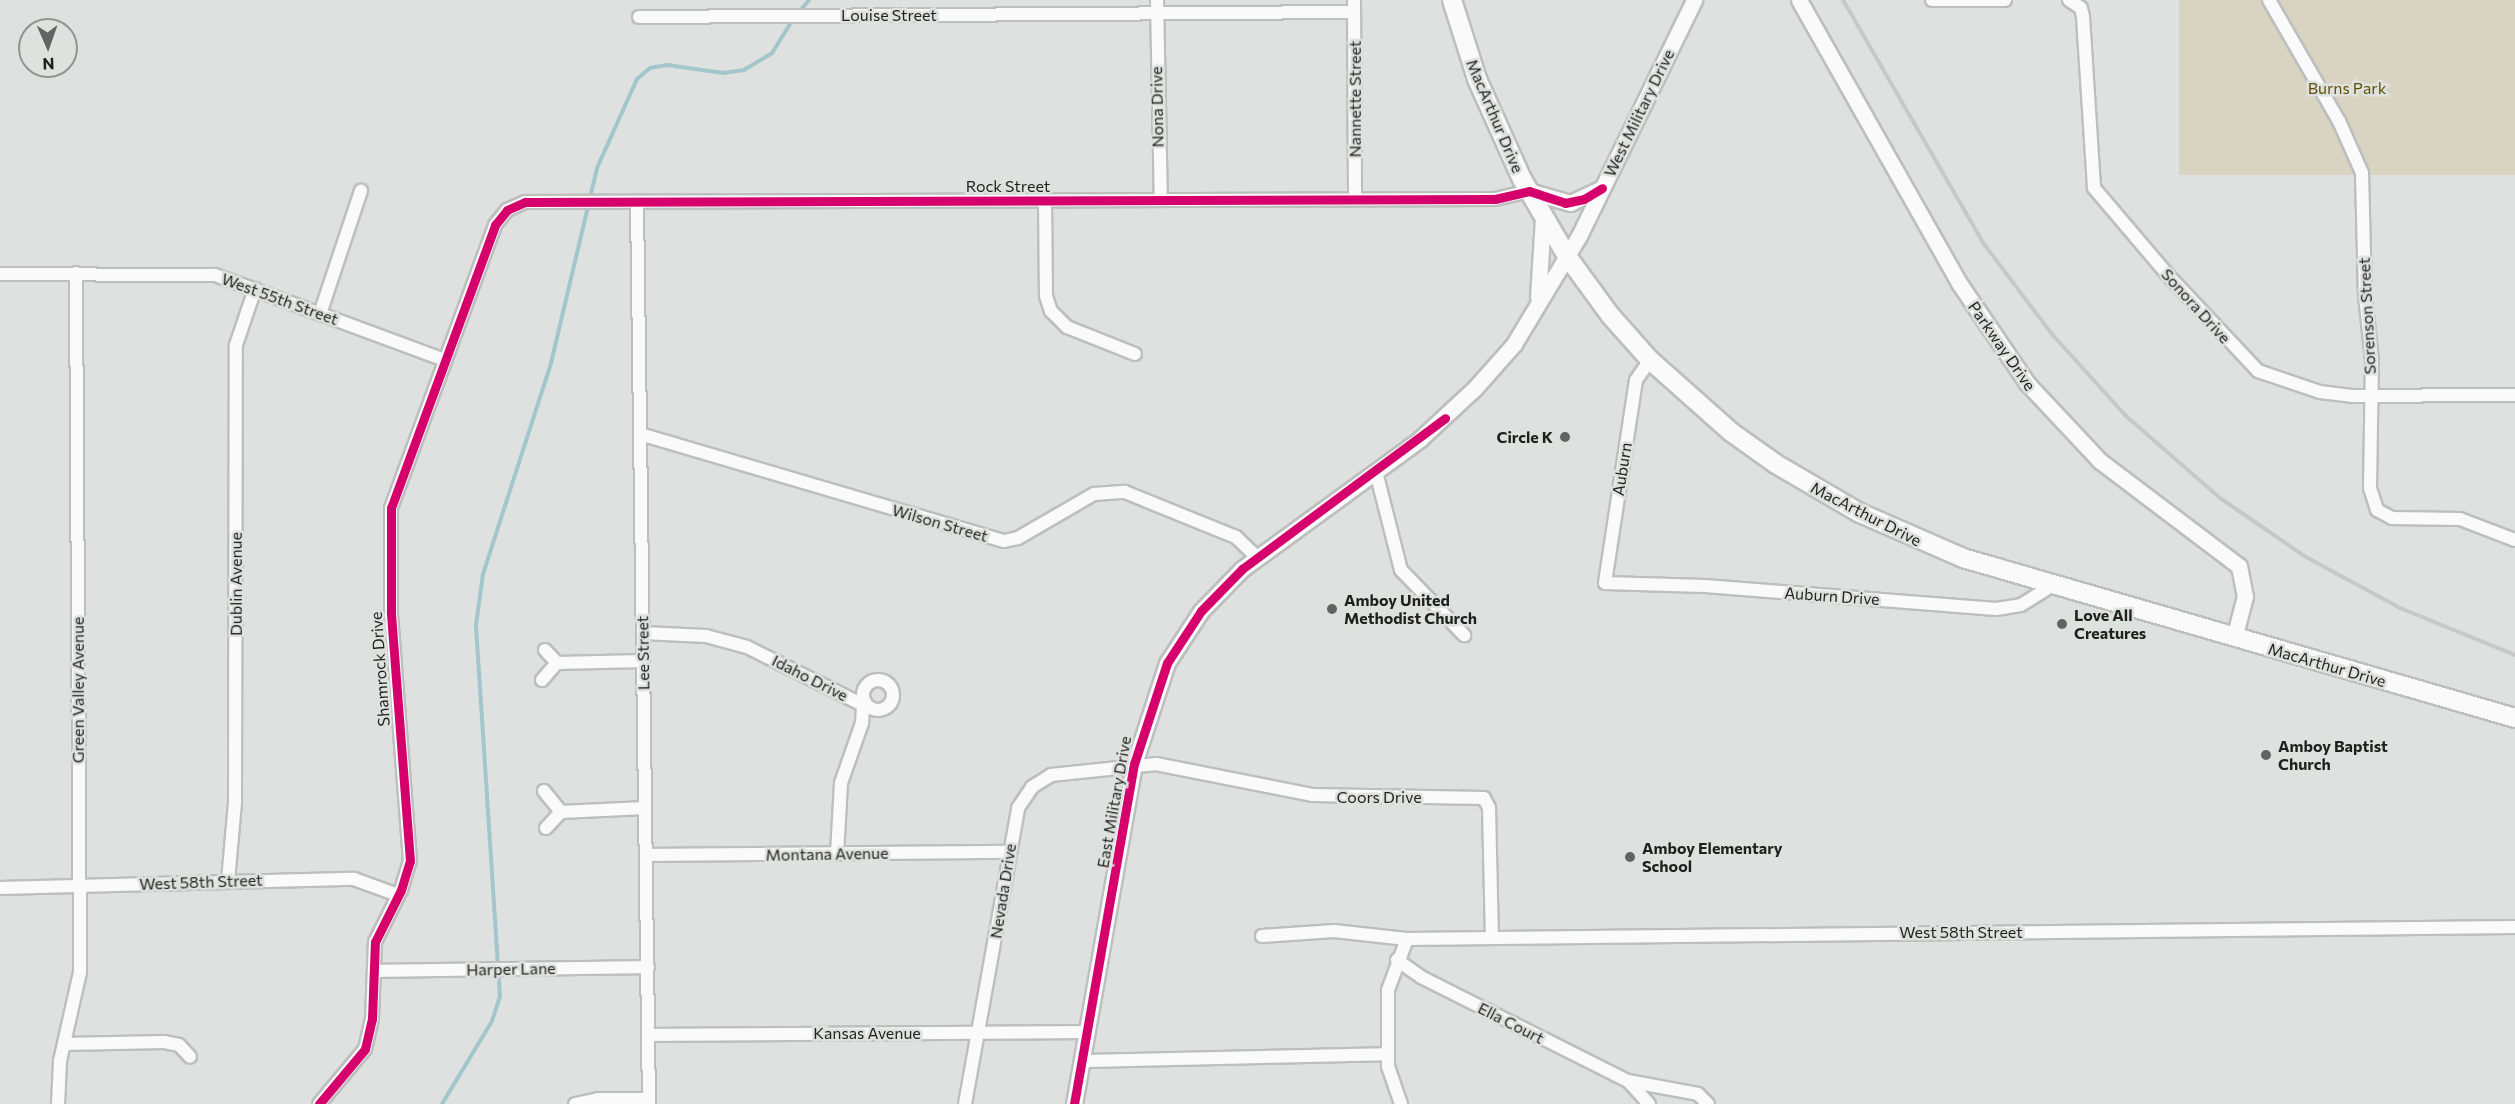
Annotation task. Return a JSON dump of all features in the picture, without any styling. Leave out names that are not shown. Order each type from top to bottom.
[{"type":"main road","name":"MacArthur Drive","points":[[1452,0],[1477,79],[1529,191],[1567,256],[1604,308],[1650,360],[1731,432],[1816,490],[1925,543],[2052,586],[2515,718]]},
{"type":"street","name":"Nona Drive","points":[[1156,0],[1161,200]]},
{"type":"street","name":"West Military Drive","points":[[1567,256],[1694,0]]},
{"type":"street","name":"Parkway Drive","points":[[1799,0],[1959,283],[2026,383],[2100,461],[2239,566],[2246,596],[2234,638]]},
{"type":"street","points":[[1932,0],[2005,0]]},
{"type":"street","name":"Sonora Drive","points":[[2069,0],[2081,8],[2083,16],[2090,164],[2094,188],[2105,204],[2258,371],[2320,392],[2371,395],[2515,395]]},
{"type":"street","name":"Sorenson Street","points":[[2269,0],[2339,121],[2362,173],[2371,395],[2370,488],[2376,510],[2392,518],[2460,519],[2515,540]]},
{"type":"street","name":"Louise Street","points":[[639,17],[1156,13],[1354,6]]},
{"type":"street","name":"Nannette Street","points":[[1354,6],[1355,198]]},
{"type":"street","points":[[1529,191],[1564,203],[1584,199],[1602,188]]},
{"type":"street","points":[[320,314],[361,191]]},
{"type":"street","name":"Rock Street","points":[[495,225],[501,216],[516,204],[1495,199],[1529,191]]},
{"type":"street","points":[[1045,201],[1046,296],[1051,311],[1067,327],[1135,354]]},
{"type":"street","name":"Lee Street","points":[[637,202],[649,1101]]},
{"type":"street","points":[[1537,303],[1543,217]]},
{"type":"street","name":"Shamrock Drive","points":[[320,1104],[365,1049],[371,1030],[376,936],[398,895],[410,861],[391,612],[389,521],[394,496],[495,225]]},
{"type":"street","name":"East Military Drive","points":[[1074,1104],[1134,765],[1156,687],[1172,655],[1201,611],[1257,557],[1420,439],[1475,388],[1514,344],[1567,256]]},
{"type":"street","name":"West 55th Street","points":[[0,273],[207,274],[255,289],[445,360]]},
{"type":"street","name":"Green Valley Avenue","points":[[58,1104],[64,1044],[80,972],[76,273]]},
{"type":"street","name":"Dublin Avenue","points":[[228,881],[235,802],[237,345],[255,289]]},
{"type":"street","name":"Auburn","points":[[1605,583],[1636,380],[1650,360]]},
{"type":"street","name":"Wilson Street","points":[[640,434],[1004,540],[1018,538],[1094,494],[1125,492],[1236,537],[1257,557]]},
{"type":"street","points":[[1376,472],[1401,570],[1464,635]]},
{"type":"street","name":"Auburn Drive","points":[[1605,583],[1996,609],[2021,605],[2052,586]]},
{"type":"street","name":"Idaho Drive","points":[[643,633],[706,636],[747,647],[863,705],[862,723],[841,783],[837,854]]},
{"type":"street","points":[[545,650],[557,663]]},
{"type":"street","points":[[542,680],[557,663],[643,661]]},
{"type":"street","name":"Coors Drive","points":[[1134,765],[1156,764],[1312,795],[1484,798],[1489,808],[1492,938]]},
{"type":"street","name":"Nevada Drive","points":[[964,1104],[1020,801],[1043,779],[1082,769],[1134,765]]},
{"type":"street","points":[[544,791],[561,812]]},
{"type":"street","points":[[546,828],[561,812],[645,808]]},
{"type":"street","name":"Montana Avenue","points":[[646,855],[1009,852]]},
{"type":"street","name":"West 58th Street","points":[[0,888],[354,879],[398,895]]},
{"type":"street","name":"West 58th Street","points":[[1262,936],[1334,931],[1407,939],[2515,927]]},
{"type":"street","points":[[1401,1104],[1389,1076],[1388,990],[1397,960],[1407,939]]},
{"type":"street","name":"Ella Court","points":[[1397,960],[1427,980],[1628,1082],[1698,1094],[1708,1104]]},
{"type":"street","name":"Harper Lane","points":[[374,971],[648,967]]},
{"type":"street","name":"Kansas Avenue","points":[[648,1035],[1085,1032]]},
{"type":"street","points":[[64,1044],[164,1042],[178,1045],[190,1057]]},
{"type":"street","points":[[1081,1061],[1388,1054]]},
{"type":"street","name":"Ella Court","points":[[1628,1082],[1649,1104]]},
{"type":"street","points":[[575,1104],[598,1099],[649,1101]]},
{"type":"green space","name":"Burns Park","points":[[2179,0],[2515,0],[2515,175],[2179,175]]},
{"type":"waterway","points":[[799,12],[809,0]]},
{"type":"waterway","points":[[442,1104],[492,1021],[500,997],[476,625],[483,574],[551,363],[597,168],[637,79],[650,68],[667,65],[723,73],[744,70],[772,53],[793,20]]},
{"type":"railway","points":[[1843,0],[1984,244],[2051,333],[2126,416],[2220,498],[2306,557],[2400,608],[2515,655]]},
{"type":"cycle path","points":[[319,1104],[365,1049],[372,1019],[375,942],[401,890],[410,861],[391,612],[391,508],[495,225],[507,210],[525,202],[1495,199],[1529,191],[1565,203],[1584,199],[1602,188]]},
{"type":"cycle path","points":[[1074,1104],[1134,764],[1167,663],[1201,611],[1242,569],[1445,418]]},
{"type":"place","name":"Circle K","points":[[1565,437]]},
{"type":"place","name":"Amboy United Methodist Church","points":[[1332,609]]},
{"type":"place","name":"Love All Creatures","points":[[2062,624]]},
{"type":"place","name":"Amboy Baptist Church","points":[[2266,755]]},
{"type":"place","name":"Amboy Elementary School","points":[[1630,857]]}]
